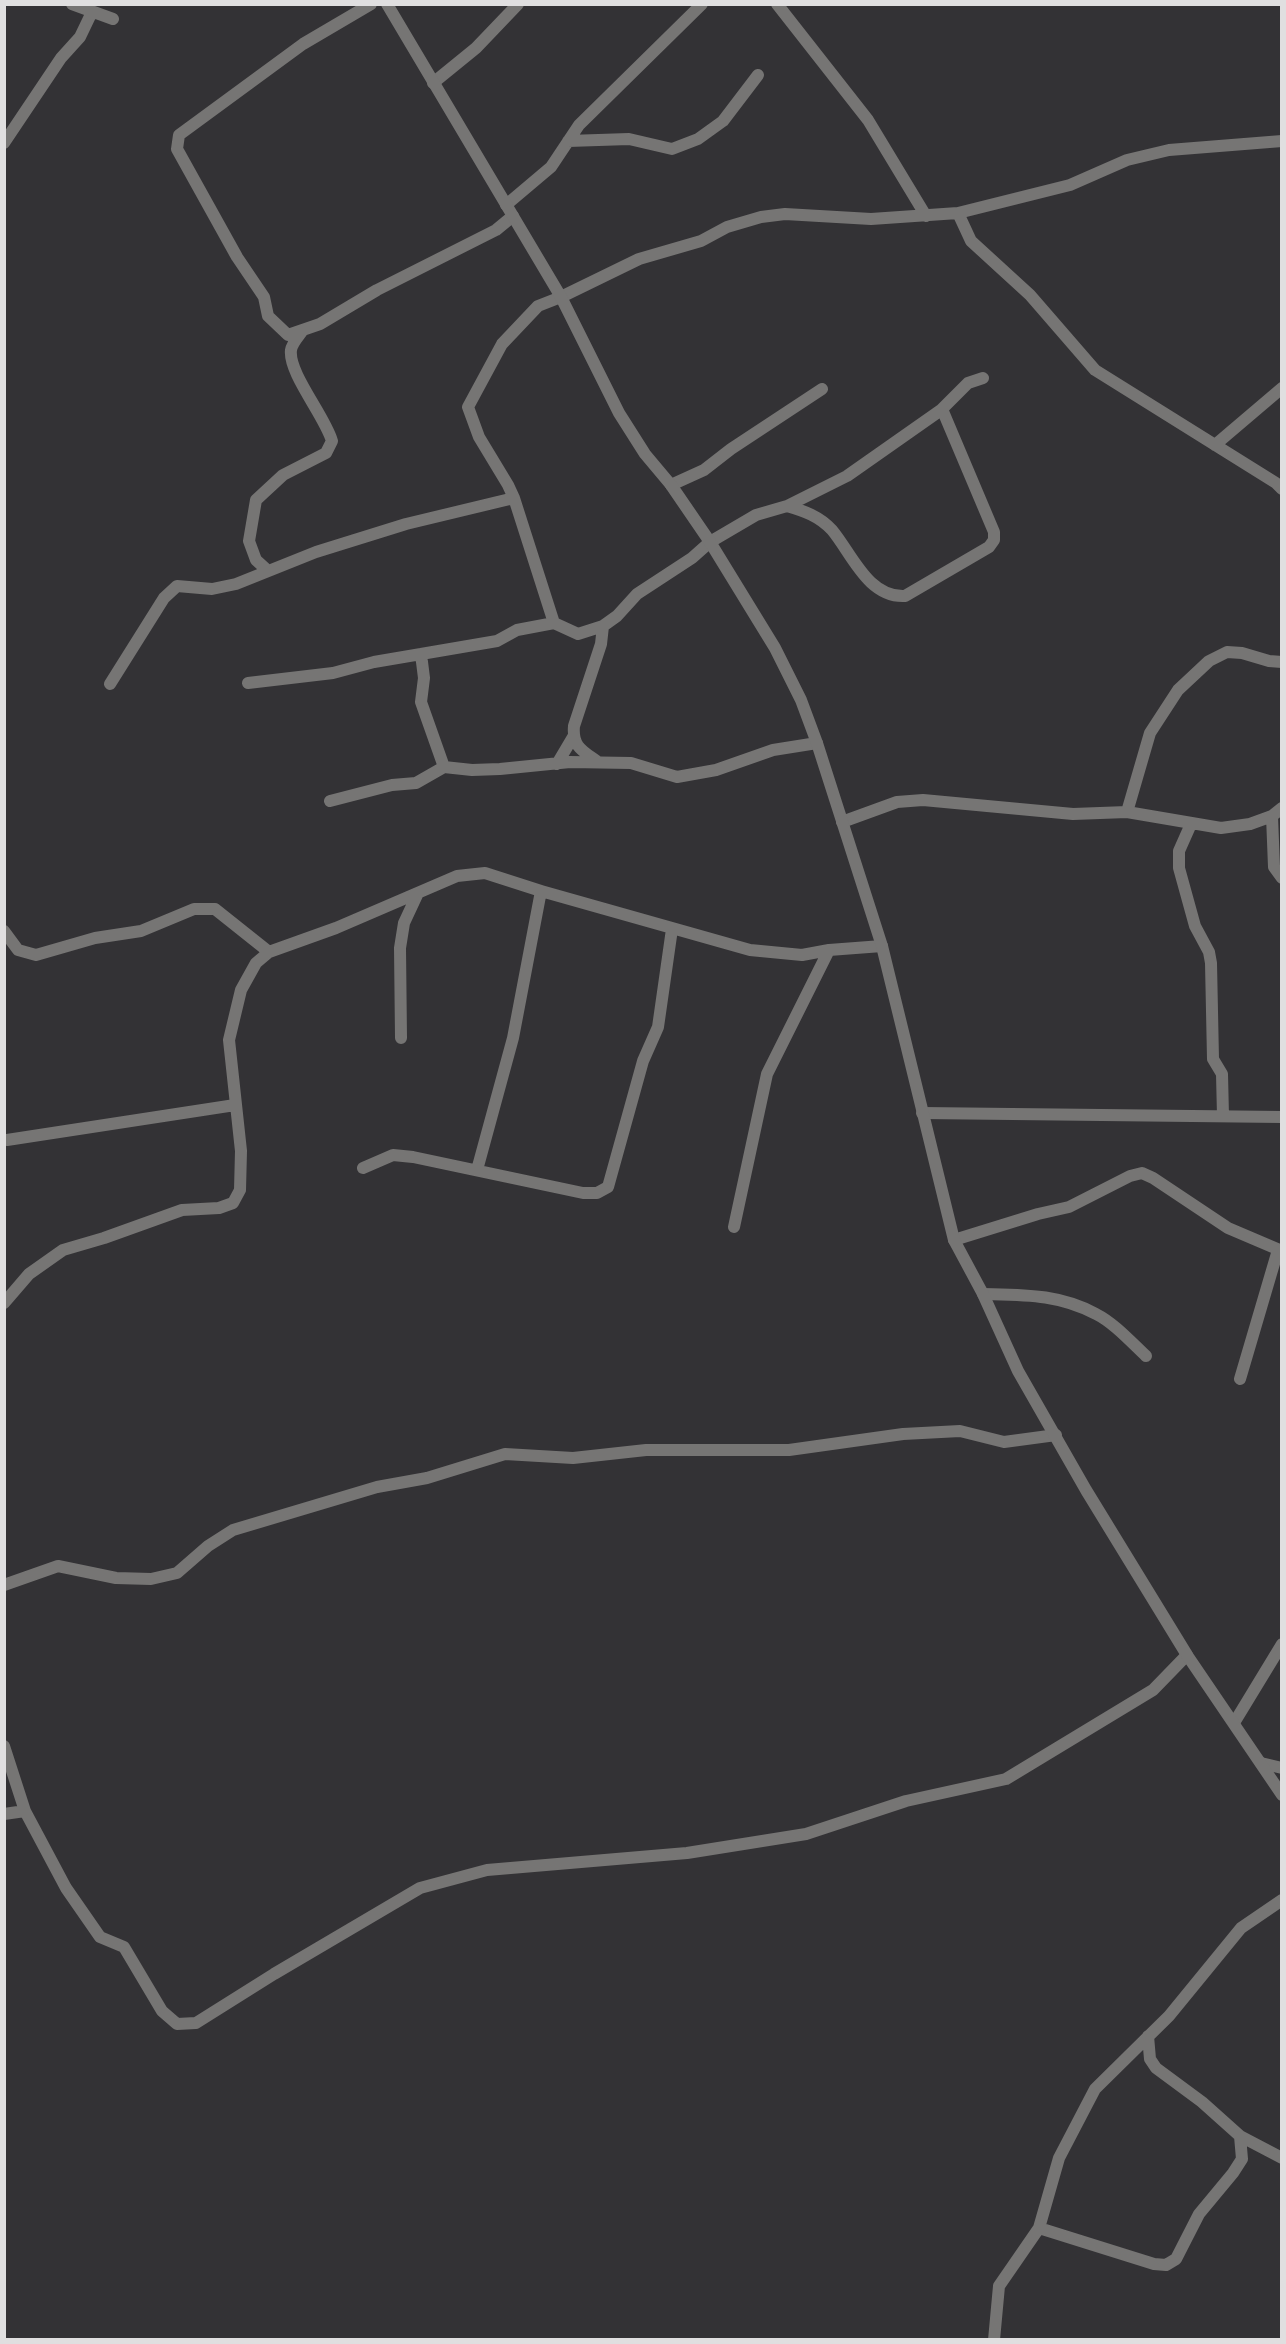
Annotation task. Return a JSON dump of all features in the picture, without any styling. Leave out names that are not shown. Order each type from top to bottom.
[{"type":"street","points":[[72,4],[113,19]]},
{"type":"street","points":[[371,4],[303,44],[179,135],[177,149],[237,257],[264,297],[268,316],[288,335],[320,324],[377,290],[495,230],[513,216]]},
{"type":"street","points":[[387,4],[561,297],[619,413],[645,454],[671,485],[710,542],[776,648],[801,700],[817,743],[882,946],[954,1240],[984,1294],[1018,1371],[1086,1490],[1187,1655],[1281,1795]]},
{"type":"street","points":[[433,83],[476,48],[518,4]]},
{"type":"street","points":[[506,205],[551,167],[579,125],[702,4]]},
{"type":"street","points":[[777,4],[868,120],[926,216]]},
{"type":"street","points":[[5,141],[27,112],[61,58],[80,37],[92,12]]},
{"type":"street","points":[[568,141],[628,139],[672,149],[698,139],[723,121],[758,75]]},
{"type":"street","points":[[554,623],[508,484],[479,437],[468,407],[502,344],[538,306],[639,259],[701,241],[727,227],[761,217],[784,214],[871,219],[958,213],[1070,185],[1127,160],[1169,150],[1281,141]]},
{"type":"street","points":[[958,213],[971,241],[1030,295],[1095,370],[1276,483],[1281,489]]},
{"type":"street","points":[[267,570],[256,560],[249,541],[256,500],[283,475],[326,453],[332,441],[329,430],[294,371],[291,351],[303,330]]},
{"type":"street","points":[[248,683],[333,673],[374,662],[497,641],[517,630],[554,623],[578,634],[603,626],[617,616],[637,594],[692,558],[710,542],[756,514],[787,506],[847,476],[942,410],[968,383],[983,378]]},
{"type":"street","points":[[1215,445],[1281,388]]},
{"type":"street","points":[[671,485],[704,470],[731,449],[822,389]]},
{"type":"street","points":[[787,506],[808,512],[831,530],[870,581],[895,597],[905,596],[988,547],[994,540],[994,532],[942,410]]},
{"type":"street","points":[[110,684],[164,598],[177,586],[212,589],[236,584],[316,552],[406,524],[513,498]]},
{"type":"street","points":[[557,764],[573,738],[574,726],[601,644],[603,626]]},
{"type":"street","points":[[1127,812],[1150,733],[1178,690],[1209,661],[1227,652],[1281,662]]},
{"type":"street","points":[[421,654],[424,678],[421,702],[444,767]]},
{"type":"street","points":[[573,738],[576,744],[598,762]]},
{"type":"street","points":[[330,801],[392,785],[416,783],[444,767],[472,770],[598,762],[631,763],[676,777],[716,770],[774,750],[817,743]]},
{"type":"street","points":[[843,822],[897,802],[922,800],[1073,814],[1127,812],[1221,828],[1250,825],[1277,812],[1274,867],[1281,878]]},
{"type":"street","points":[[1191,824],[1179,851],[1179,868],[1195,926],[1209,952],[1212,963],[1213,1059],[1222,1074],[1222,1116]]},
{"type":"street","points":[[4,1303],[29,1274],[63,1250],[182,1210],[219,1208],[233,1203],[240,1190],[241,1161],[229,1040],[241,990],[256,963],[269,952],[336,928],[457,876],[485,873],[750,950],[801,955],[829,950],[882,946]]},
{"type":"street","points":[[477,1170],[513,1038],[541,891]]},
{"type":"street","points":[[401,1038],[399,948],[404,923],[417,893]]},
{"type":"street","points":[[4,931],[18,950],[36,955],[95,938],[141,931],[194,909],[215,909],[269,952]]},
{"type":"street","points":[[363,1168],[393,1155],[583,1192],[597,1193],[608,1187],[643,1061],[658,1027],[672,929]]},
{"type":"street","points":[[734,1227],[767,1074],[829,950]]},
{"type":"street","points":[[7,1140],[235,1105]]},
{"type":"street","points":[[922,1113],[1281,1117]]},
{"type":"street","points":[[954,1240],[1038,1214],[1070,1207],[1130,1176],[1142,1173],[1153,1178],[1228,1228],[1280,1250],[1240,1379]]},
{"type":"street","points":[[984,1294],[1045,1296],[1098,1314],[1146,1356]]},
{"type":"street","points":[[4,1585],[58,1566],[116,1578],[151,1579],[177,1574],[208,1546],[233,1530],[377,1487],[427,1478],[506,1454],[573,1458],[646,1450],[789,1450],[903,1434],[960,1431],[1004,1442],[1056,1435]]},
{"type":"street","points":[[1234,1723],[1281,1644]]},
{"type":"street","points":[[4,1746],[25,1811],[66,1888],[100,1937],[124,1947],[162,2011],[177,2024],[196,2023],[420,1888],[487,1870],[687,1853],[806,1834],[906,1802],[1006,1779],[1153,1690],[1187,1655]]},
{"type":"street","points":[[1261,1763],[1281,1768]]},
{"type":"street","points":[[4,1814],[25,1811]]},
{"type":"street","points":[[994,2340],[999,2286],[1039,2228],[1059,2158],[1095,2090],[1169,2016],[1241,1928],[1281,1900]]},
{"type":"street","points":[[1148,2036],[1150,2059],[1156,2068],[1202,2102],[1240,2136],[1281,2158]]},
{"type":"street","points":[[1039,2228],[1154,2264],[1166,2265],[1176,2259],[1199,2214],[1242,2159],[1240,2136]]}]
